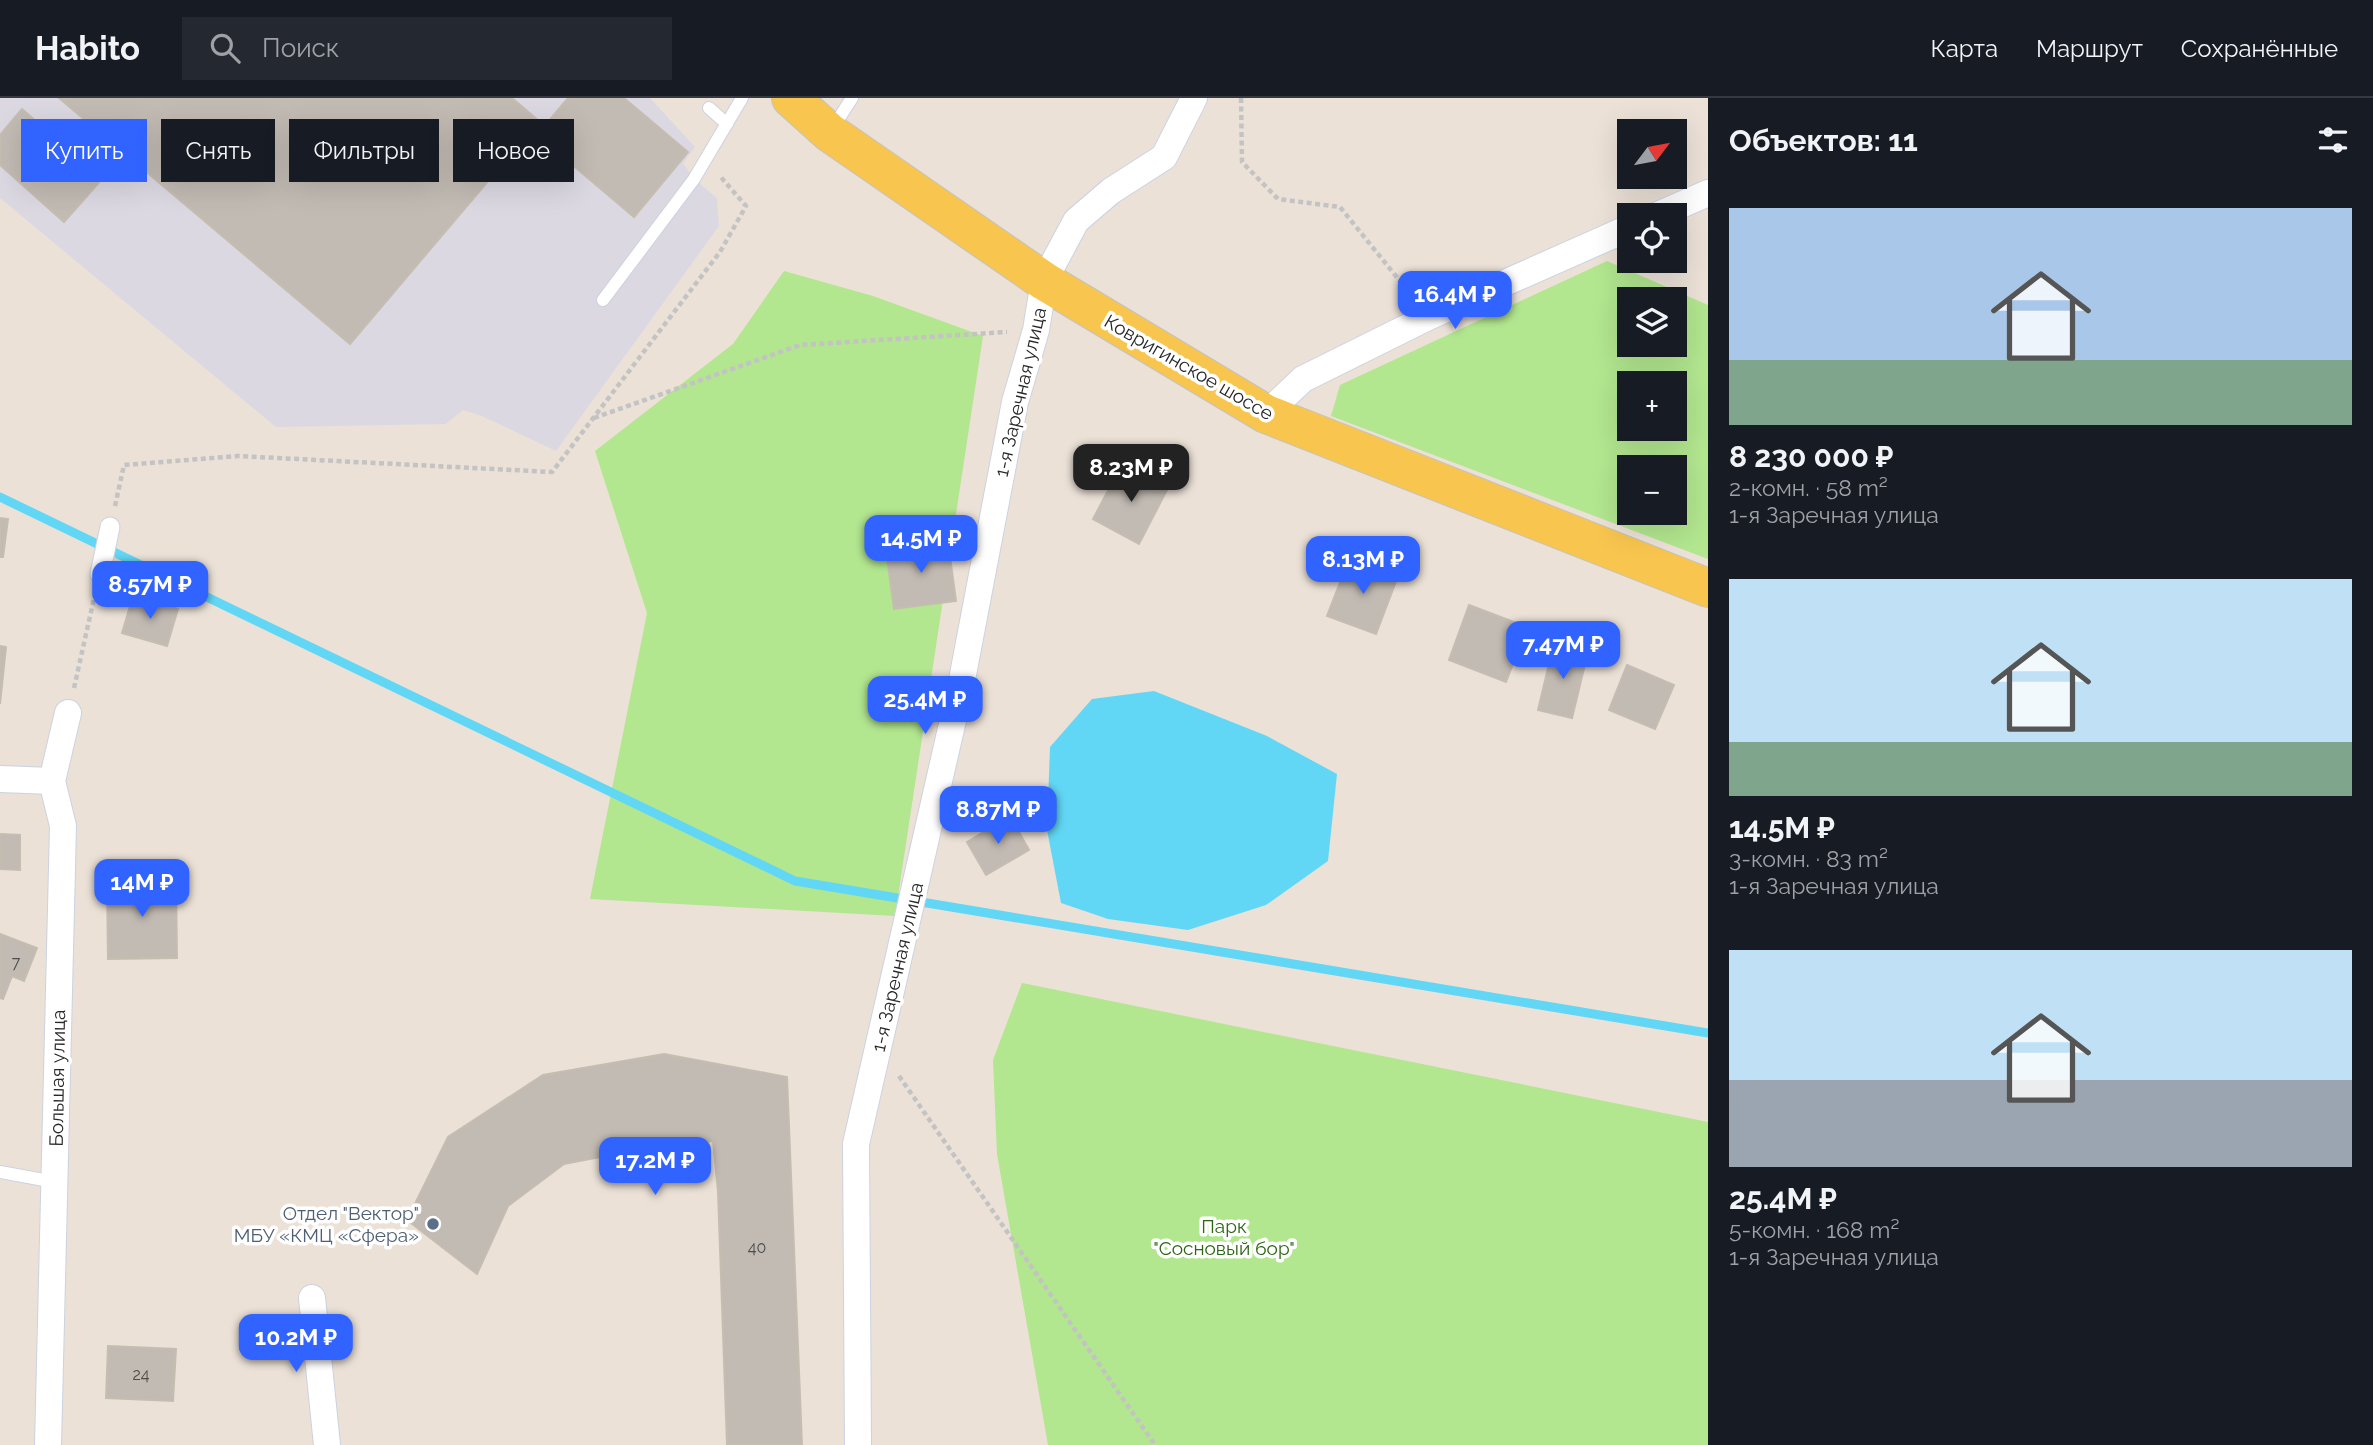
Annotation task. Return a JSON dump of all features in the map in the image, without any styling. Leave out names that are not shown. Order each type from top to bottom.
[{"type":"main road","name":"Ковригинское шоссе","points":[[791,98],[830,133],[1044,281],[1266,414],[1708,588]]},
{"type":"street","name":"1-я Заречная улица","points":[[858,1445],[856,1144],[961,685],[1015,402],[1036,330],[1044,281],[1076,221],[1111,191],[1164,157],[1194,98]]},
{"type":"street","points":[[1685,203],[1708,193]]},
{"type":"street","points":[[1266,414],[1303,379],[1429,317],[1617,233]]},
{"type":"street","points":[[100,574],[110,527]]},
{"type":"street","name":"Большая улица","points":[[48,1445],[63,826],[52,782],[68,713]]},
{"type":"street","points":[[0,779],[52,782]]},
{"type":"street","points":[[312,1298],[327,1445]]},
{"type":"lane","points":[[603,300],[694,179],[742,98]]},
{"type":"lane","points":[[830,133],[852,98]]},
{"type":"lane","points":[[709,108],[727,124]]},
{"type":"lane","points":[[0,1172],[55,1182]]},
{"type":"path","points":[[1241,98],[1242,162],[1278,199],[1340,207],[1429,317]]},
{"type":"path","points":[[110,527],[124,465],[238,456],[552,472],[720,252],[746,205],[706,160]]},
{"type":"path","points":[[594,418],[800,345],[1036,330]]},
{"type":"path","points":[[68,713],[100,574]]},
{"type":"path","points":[[878,1046],[1155,1445]]},
{"type":"shaded area","points":[[0,98],[650,98],[695,147],[683,163],[694,179],[717,198],[719,226],[556,451],[482,416],[463,410],[446,424],[276,427],[0,198]]},
{"type":"green space","points":[[1607,261],[1617,265],[1617,273],[1635,273],[1667,287],[1617,287],[1617,357],[1687,357],[1687,296],[1708,305],[1708,559],[1618,525],[1687,525],[1687,455],[1617,455],[1617,524],[1331,416],[1340,385]]},
{"type":"green space","points":[[784,271],[873,296],[983,336],[895,916],[590,899],[647,613],[595,451],[733,344]]},
{"type":"green space","name":"Парк \"Сосновый бор\"","points":[[1022,983],[1708,1122],[1708,1445],[1048,1445],[997,1154],[993,1060]]},
{"type":"water","points":[[1154,691],[1267,736],[1337,774],[1328,861],[1266,905],[1188,930],[1108,919],[1061,903],[1047,830],[1050,747],[1092,699]]},
{"type":"building","points":[[59,98],[512,98],[537,119],[453,119],[453,182],[487,182],[350,344],[147,172],[147,119],[84,119]]},
{"type":"building","points":[[568,98],[624,98],[688,152],[634,217],[574,166],[574,119],[550,119]]},
{"type":"building","points":[[22,109],[33,119],[21,119],[21,182],[99,182],[64,222],[0,165],[0,135]]},
{"type":"building","points":[[1122,464],[1168,488],[1139,544],[1093,519]]},
{"type":"building","points":[[0,518],[8,519],[3,557],[0,557]]},
{"type":"building","points":[[948,542],[956,601],[894,609],[886,550]]},
{"type":"building","points":[[1350,557],[1398,576],[1376,634],[1327,616]]},
{"type":"building","points":[[133,596],[178,609],[167,646],[122,633]]},
{"type":"building","points":[[1469,605],[1527,627],[1506,682],[1449,660]]},
{"type":"building","points":[[1554,643],[1588,652],[1572,718],[1538,710]]},
{"type":"building","points":[[0,646],[6,647],[0,704]]},
{"type":"building","points":[[1627,665],[1674,685],[1655,729],[1609,710]]},
{"type":"building","points":[[1010,816],[1029,850],[986,875],[967,842]]},
{"type":"building","points":[[0,834],[20,835],[20,870],[0,869]]},
{"type":"building","points":[[107,880],[176,880],[177,958],[108,959]]},
{"type":"building","points":[[0,934],[37,948],[24,981],[12,976],[3,999],[0,998]]},
{"type":"building","points":[[664,1054],[787,1077],[802,1445],[727,1445],[718,1192],[713,1141],[641,1149],[564,1164],[508,1206],[477,1274],[407,1220],[448,1137],[543,1075]]},
{"type":"building","points":[[108,1346],[176,1349],[173,1401],[106,1398]]},
{"type":"waterway","points":[[0,497],[795,881],[1708,1033]]},
{"type":"place","name":"Отдел \"Вектор\" МБУ «КМЦ «Сфера»","points":[[433,1224]]}]
